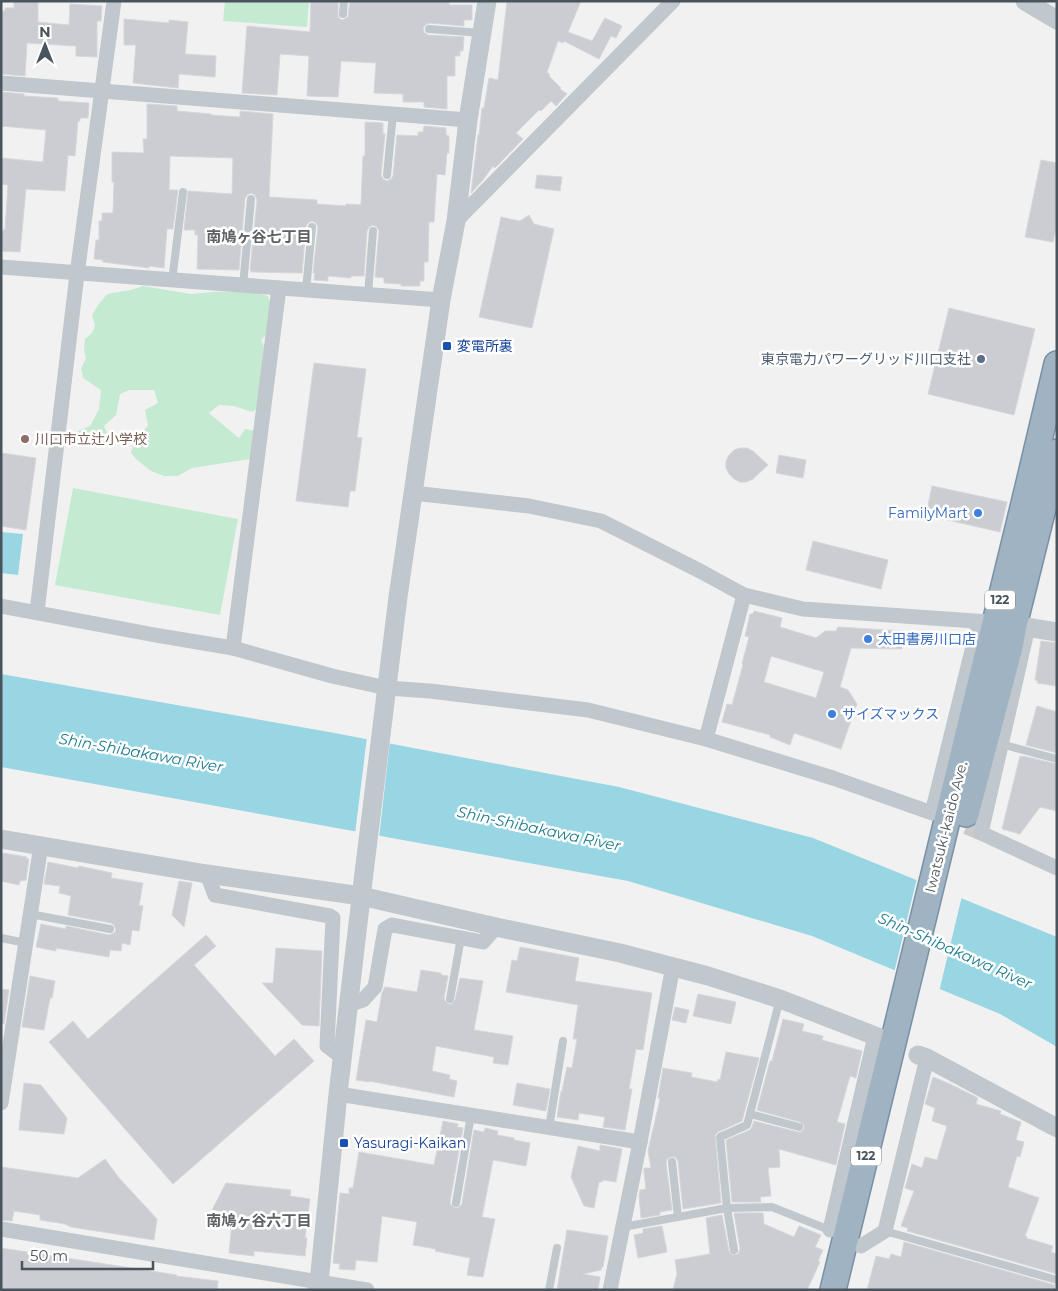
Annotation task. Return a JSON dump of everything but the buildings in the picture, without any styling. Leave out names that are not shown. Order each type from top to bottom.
[{"type":"highway","name":"Iwatsuki-kaido Ave.","points":[[833,1290],[892,1031],[1010,647],[1004,624],[1028,487],[1057,364]]},
{"type":"highway","name":"Iwatsuki-kaido Ave.","points":[[1004,624],[1057,452]]},
{"type":"highway","name":"Iwatsuki-kaido Ave.","points":[[846,1238],[851,1290]]},
{"type":"street","points":[[37,612],[77,274],[114,1]]},
{"type":"street","points":[[318,1286],[362,889],[413,493],[441,300],[456,221],[468,120],[487,1]]},
{"type":"street","points":[[1025,1],[1057,20]]},
{"type":"street","points":[[456,221],[667,3]]},
{"type":"street","points":[[1,83],[468,120]]},
{"type":"street","points":[[1,268],[441,300]]},
{"type":"street","points":[[233,648],[279,288]]},
{"type":"street","points":[[413,493],[529,506],[602,521],[700,570],[744,595],[803,609],[1004,624],[1057,632]]},
{"type":"street","points":[[706,739],[744,595]]},
{"type":"street","points":[[1,606],[233,648],[387,693],[439,692],[588,710],[706,739],[833,778],[932,813],[1004,624]]},
{"type":"street","points":[[1004,624],[1001,744],[981,833],[1056,866]]},
{"type":"street","points":[[1,839],[207,874],[362,889],[496,927],[591,946],[673,966],[892,1031],[846,1238],[885,1231],[922,1056],[1057,1128]]},
{"type":"street","points":[[1,1103],[6,1038],[26,942],[41,845]]},
{"type":"street","points":[[207,874],[215,895],[333,918],[327,1046],[342,1057]]},
{"type":"street","points":[[349,1005],[362,1000],[374,987],[385,929],[392,926],[483,942],[496,927]]},
{"type":"street","points":[[610,1290],[673,966]]},
{"type":"street","points":[[338,1094],[640,1142]]},
{"type":"street","points":[[1,1229],[318,1286],[367,1290]]},
{"type":"lane","points":[[343,14],[344,1]]},
{"type":"lane","points":[[429,29],[482,33]]},
{"type":"lane","points":[[387,175],[393,114]]},
{"type":"lane","points":[[172,281],[182,192]]},
{"type":"lane","points":[[244,286],[251,199]]},
{"type":"lane","points":[[306,290],[312,227]]},
{"type":"lane","points":[[368,295],[373,231]]},
{"type":"lane","points":[[1001,744],[1057,759]]},
{"type":"lane","points":[[30,914],[110,929]]},
{"type":"lane","points":[[1,938],[26,942]]},
{"type":"lane","points":[[450,998],[461,938]]},
{"type":"lane","points":[[734,1250],[727,1208],[720,1137],[747,1125],[780,999]]},
{"type":"lane","points":[[549,1128],[564,1041]]},
{"type":"lane","points":[[750,1114],[799,1127]]},
{"type":"lane","points":[[456,1203],[471,1115]]},
{"type":"lane","points":[[672,1162],[678,1217]]},
{"type":"lane","points":[[622,1227],[727,1208],[772,1207],[846,1238]]},
{"type":"lane","points":[[885,1231],[1057,1280]]},
{"type":"lane","points":[[549,1290],[557,1248]]},
{"type":"green space","points":[[225,1],[309,1],[307,27],[223,21]]},
{"type":"green space","points":[[143,286],[191,294],[235,292],[257,293],[268,296],[272,308],[267,334],[261,340],[266,351],[259,408],[252,412],[234,406],[219,405],[209,413],[239,438],[245,429],[256,431],[250,459],[192,468],[178,476],[164,476],[151,471],[131,453],[135,438],[148,426],[145,410],[158,403],[154,390],[129,390],[120,394],[116,415],[104,426],[110,440],[106,445],[93,447],[86,441],[78,445],[73,441],[78,431],[90,426],[99,409],[101,390],[83,378],[81,369],[86,358],[84,350],[85,339],[92,333],[95,326],[92,315],[107,294]]},
{"type":"green space","points":[[73,488],[238,519],[220,615],[55,585]]},
{"type":"water","points":[[1,532],[23,534],[18,575],[1,573]]},
{"type":"water","name":"Shin-Shibakawa River","points":[[1,674],[329,732],[619,787],[813,838],[1057,937],[1057,1047],[1000,1014],[812,936],[628,881],[1,767]]},
{"type":"pier","points":[[367,737],[390,741],[379,838],[355,834]]},
{"type":"pier","points":[[917,878],[962,896],[939,992],[894,973]]},
{"type":"tunnel","points":[[945,818],[981,833]]},
{"type":"place","name":"変電所裏","points":[[447,346]]},
{"type":"place","name":"東京電力パワーグリッド川口支社","points":[[981,359]]},
{"type":"place","name":"川口市立辻小学校","points":[[25,439]]},
{"type":"place","name":"FamilyMart","points":[[978,513]]},
{"type":"place","name":"太田書房川口店","points":[[868,639]]},
{"type":"place","name":"サイズマックス","points":[[832,714]]},
{"type":"place","name":"Yasuragi-Kaikan","points":[[344,1143]]},
{"type":"district","name":"南鳩ヶ谷七丁目","points":[[259,237]]},
{"type":"district","name":"南鳩ヶ谷六丁目","points":[[259,1221]]}]
